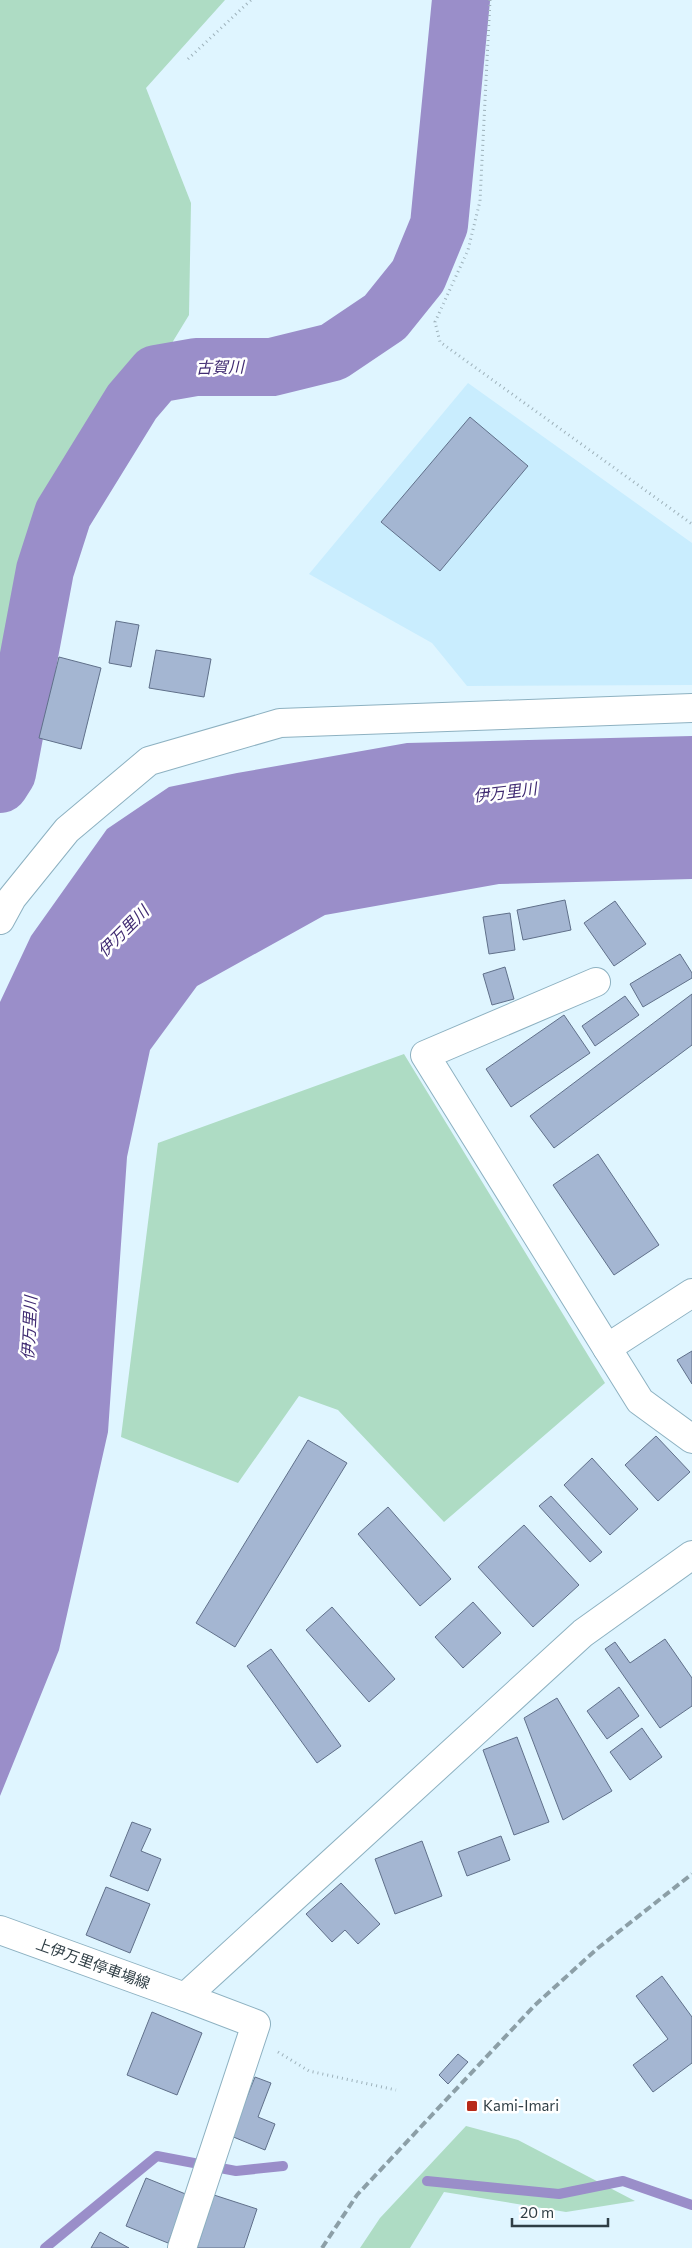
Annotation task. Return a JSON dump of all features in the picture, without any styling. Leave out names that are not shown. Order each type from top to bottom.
[{"type":"street","points":[[0,920],[12,898],[67,830],[149,761],[280,723],[692,708]]},
{"type":"street","points":[[596,982],[425,1055],[640,1401],[692,1439]]},
{"type":"street","points":[[607,1348],[692,1293]]},
{"type":"street","points":[[185,1997],[583,1633],[692,1555]]},
{"type":"street","name":"上伊万里停車場線","points":[[0,1930],[256,2024]]},
{"type":"street","points":[[182,2248],[256,2024]]},
{"type":"path","points":[[188,59],[251,0]]},
{"type":"path","points":[[490,0],[480,201],[468,250],[435,322],[440,342],[692,524]]},
{"type":"path","points":[[256,2024],[274,2049],[309,2071],[396,2090]]},
{"type":"shaded area","points":[[468,383],[692,543],[692,685],[467,686],[432,643],[309,574]]},
{"type":"green space","points":[[0,0],[225,0],[146,88],[191,203],[189,315],[41,558],[0,752]]},
{"type":"green space","points":[[404,1054],[605,1383],[444,1522],[338,1410],[299,1396],[238,1483],[121,1437],[158,1143]]},
{"type":"green space","points":[[466,2126],[518,2140],[635,2201],[566,2212],[444,2192],[410,2248],[360,2248],[380,2218]]},
{"type":"water","name":"伊万里川","points":[[692,736],[692,879],[499,884],[325,915],[197,986],[150,1050],[127,1157],[108,1432],[59,1650],[0,1796],[0,1002],[31,936],[107,829],[169,787],[407,743]]},
{"type":"building","points":[[470,417],[528,466],[440,571],[381,522]]},
{"type":"building","points":[[116,621],[139,625],[131,667],[109,663]]},
{"type":"building","points":[[156,650],[211,659],[204,697],[149,688]]},
{"type":"building","points":[[59,657],[101,668],[81,749],[39,738]]},
{"type":"building","points":[[565,900],[571,930],[523,940],[517,910]]},
{"type":"building","points":[[615,901],[646,944],[614,966],[584,923]]},
{"type":"building","points":[[510,913],[515,950],[489,954],[483,917]]},
{"type":"building","points":[[680,954],[692,973],[692,978],[643,1007],[630,984]]},
{"type":"building","points":[[505,967],[514,999],[492,1005],[483,974]]},
{"type":"building","points":[[692,994],[692,1045],[554,1148],[530,1116]]},
{"type":"building","points":[[625,996],[639,1015],[595,1046],[582,1026]]},
{"type":"building","points":[[564,1015],[590,1053],[511,1107],[486,1069]]},
{"type":"building","points":[[598,1154],[659,1245],[614,1275],[553,1185]]},
{"type":"building","points":[[692,1351],[692,1384],[677,1360]]},
{"type":"building","points":[[656,1436],[690,1472],[658,1501],[625,1465]]},
{"type":"building","points":[[308,1440],[347,1463],[235,1647],[196,1623]]},
{"type":"building","points":[[592,1458],[638,1509],[610,1535],[564,1485]]},
{"type":"building","points":[[551,1496],[602,1552],[590,1562],[539,1506]]},
{"type":"building","points":[[388,1507],[451,1579],[420,1606],[358,1534]]},
{"type":"building","points":[[524,1525],[579,1585],[533,1627],[478,1567]]},
{"type":"building","points":[[473,1602],[501,1633],[463,1668],[435,1637]]},
{"type":"building","points":[[332,1607],[395,1679],[369,1702],[306,1630]]},
{"type":"building","points":[[665,1639],[692,1678],[692,1706],[660,1728],[605,1649],[615,1642],[630,1663]]},
{"type":"building","points":[[271,1649],[341,1746],[317,1763],[247,1666]]},
{"type":"building","points":[[619,1687],[639,1716],[607,1739],[587,1711]]},
{"type":"building","points":[[557,1698],[612,1791],[563,1820],[524,1718]]},
{"type":"building","points":[[642,1728],[662,1757],[630,1780],[610,1752]]},
{"type":"building","points":[[517,1737],[549,1822],[514,1835],[483,1750]]},
{"type":"building","points":[[132,1822],[151,1829],[141,1851],[161,1859],[148,1891],[110,1876]]},
{"type":"building","points":[[501,1836],[510,1860],[467,1876],[458,1852]]},
{"type":"building","points":[[422,1841],[442,1896],[395,1914],[375,1859]]},
{"type":"building","points":[[341,1883],[380,1924],[358,1944],[345,1930],[332,1942],[306,1914]]},
{"type":"building","points":[[106,1887],[150,1904],[130,1953],[86,1935]]},
{"type":"building","points":[[662,1976],[692,2017],[692,2063],[653,2092],[633,2065],[668,2039],[636,1996]]},
{"type":"building","points":[[152,2012],[202,2033],[177,2095],[127,2075]]},
{"type":"building","points":[[458,2054],[468,2062],[448,2084],[439,2075]]},
{"type":"building","points":[[255,2077],[271,2083],[258,2117],[275,2124],[265,2150],[231,2136]]},
{"type":"building","points":[[146,2178],[188,2195],[168,2243],[126,2226]]},
{"type":"building","points":[[214,2195],[257,2209],[244,2248],[197,2248]]},
{"type":"building","points":[[100,2232],[129,2248],[91,2248]]},
{"type":"waterway","name":"古賀川","points":[[0,784],[7,773],[45,570],[63,514],[132,402],[156,374],[196,367],[272,367],[333,352],[385,317],[418,276],[439,225],[461,0]]},
{"type":"waterway","points":[[45,2248],[157,2156],[236,2171],[283,2166]]},
{"type":"waterway","points":[[427,2181],[559,2194],[623,2181],[692,2205]]},
{"type":"railway","points":[[322,2248],[357,2195],[535,2005],[598,1948],[692,1874]]},
{"type":"place","name":"Kami-Imari","points":[[472,2106]]}]
